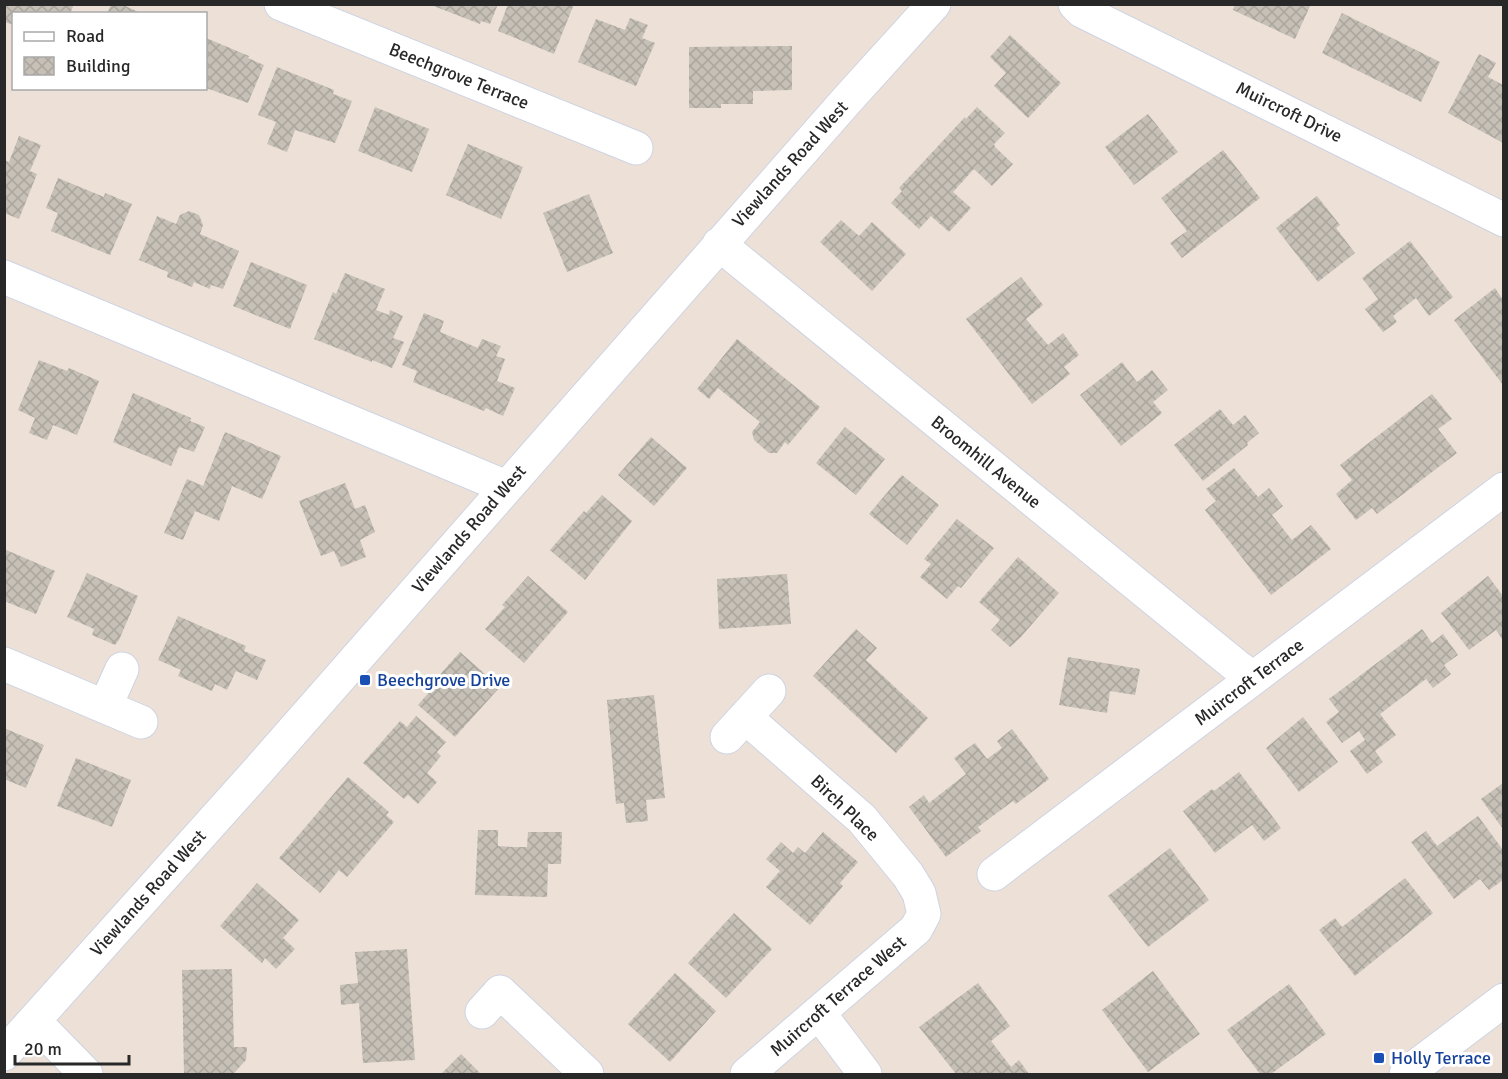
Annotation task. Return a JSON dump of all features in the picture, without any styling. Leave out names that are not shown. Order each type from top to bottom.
[{"type":"street","name":"Beechgrove Terrace","points":[[281,4],[636,148]]},
{"type":"street","name":"Viewlands Road West","points":[[4,1054],[256,772],[719,244],[934,4]]},
{"type":"street","name":"Muircroft Drive","points":[[1074,4],[1503,220]]},
{"type":"street","name":"Broomhill Avenue","points":[[719,244],[1239,669],[1253,678]]},
{"type":"street","points":[[4,277],[506,487]]},
{"type":"street","name":"Muircroft Terrace","points":[[994,874],[1503,489]]},
{"type":"street","points":[[4,664],[141,722]]},
{"type":"street","points":[[105,707],[122,669]]},
{"type":"street","name":"Birch Place","points":[[769,691],[736,727],[862,819],[908,875],[919,893],[924,914]]},
{"type":"street","name":"Muircroft Terrace West","points":[[747,1074],[916,929],[924,914]]},
{"type":"street","points":[[500,993],[587,1074]]},
{"type":"street","points":[[1406,1074],[1503,1000]]},
{"type":"street","points":[[819,1013],[865,1074]]},
{"type":"street","points":[[34,1021],[86,1074]]},
{"type":"building","points":[[7,4],[74,4],[71,12],[12,12],[12,24],[4,22],[4,11]]},
{"type":"building","points":[[111,4],[121,4],[139,12],[108,12]]},
{"type":"building","points":[[498,4],[490,24],[481,21],[480,24],[431,5]]},
{"type":"building","points":[[508,4],[574,4],[554,54],[498,31]]},
{"type":"building","points":[[1235,4],[1311,4],[1295,39],[1233,10]]},
{"type":"building","points":[[1342,13],[1440,62],[1421,102],[1322,53]]},
{"type":"building","points":[[630,18],[648,25],[642,38],[655,43],[636,86],[578,62],[596,19],[625,30]]},
{"type":"building","points":[[1010,35],[1061,83],[1028,118],[994,86],[1006,73],[990,57]]},
{"type":"building","points":[[207,38],[249,56],[248,58],[264,65],[248,103],[207,88]]},
{"type":"building","points":[[792,46],[792,90],[753,91],[753,104],[721,104],[721,108],[689,108],[689,47]]},
{"type":"building","points":[[1479,54],[1496,63],[1488,77],[1503,85],[1503,143],[1448,113]]},
{"type":"building","points":[[277,67],[334,90],[333,94],[352,101],[335,143],[295,130],[287,152],[267,144],[276,122],[258,115]]},
{"type":"building","points":[[375,107],[429,129],[412,172],[358,151]]},
{"type":"building","points":[[977,107],[1005,133],[994,144],[1013,164],[992,186],[974,169],[953,192],[971,208],[949,232],[931,216],[919,229],[891,203],[902,191],[899,188]]},
{"type":"building","points":[[1148,114],[1178,152],[1134,185],[1105,147]]},
{"type":"building","points":[[19,136],[41,145],[30,171],[37,174],[19,219],[4,213],[4,160],[9,162]]},
{"type":"building","points":[[468,144],[523,167],[501,219],[446,195]]},
{"type":"building","points":[[1223,150],[1260,198],[1182,258],[1170,243],[1187,231],[1161,198]]},
{"type":"building","points":[[58,178],[104,197],[105,193],[132,204],[110,255],[51,231],[58,213],[46,208]]},
{"type":"building","points":[[589,194],[613,253],[567,272],[543,213]]},
{"type":"building","points":[[1317,196],[1340,225],[1336,228],[1355,253],[1318,282],[1276,228]]},
{"type":"building","points":[[189,211],[199,215],[203,225],[200,234],[239,251],[223,289],[211,285],[210,289],[194,282],[192,287],[167,277],[168,272],[139,260],[157,216],[176,224],[180,215]]},
{"type":"building","points":[[841,220],[859,236],[872,222],[906,254],[872,291],[820,242]]},
{"type":"building","points":[[1410,241],[1453,297],[1429,316],[1416,298],[1393,316],[1397,322],[1383,332],[1365,309],[1378,299],[1362,278]]},
{"type":"building","points":[[251,262],[307,285],[290,329],[233,306]]},
{"type":"building","points":[[345,273],[385,289],[376,310],[389,315],[390,310],[403,316],[393,338],[404,342],[392,368],[314,339],[333,292],[336,294]]},
{"type":"building","points":[[1021,277],[1043,305],[1026,319],[1048,345],[1063,333],[1079,355],[1064,367],[1070,374],[1032,404],[966,319]]},
{"type":"building","points":[[1495,288],[1503,300],[1503,385],[1454,320]]},
{"type":"building","points":[[424,313],[444,321],[440,332],[478,348],[482,339],[501,346],[496,356],[505,359],[497,381],[515,388],[503,416],[486,408],[484,411],[413,382],[417,371],[402,365]]},
{"type":"building","points":[[737,339],[820,407],[788,445],[785,442],[777,453],[769,453],[754,440],[752,432],[760,422],[718,388],[709,399],[697,389]]},
{"type":"building","points":[[39,360],[67,371],[69,368],[99,381],[77,435],[53,425],[47,440],[29,433],[35,418],[18,410]]},
{"type":"building","points":[[1122,362],[1137,382],[1152,370],[1168,390],[1153,402],[1162,413],[1121,446],[1080,395]]},
{"type":"building","points":[[133,393],[191,418],[190,421],[205,427],[194,452],[179,447],[171,466],[113,442]]},
{"type":"building","points":[[1432,394],[1452,419],[1438,429],[1457,453],[1377,514],[1372,508],[1356,520],[1336,494],[1352,480],[1340,465]]},
{"type":"building","points":[[1220,409],[1233,425],[1245,415],[1259,433],[1247,443],[1248,445],[1203,481],[1174,445]]},
{"type":"building","points":[[845,427],[885,459],[856,495],[816,463]]},
{"type":"building","points":[[225,432],[281,456],[262,499],[232,486],[219,521],[195,511],[183,540],[164,533],[187,479],[203,486]]},
{"type":"building","points":[[651,437],[687,468],[654,506],[618,475]]},
{"type":"building","points":[[1234,468],[1258,497],[1269,488],[1283,506],[1272,515],[1292,540],[1311,525],[1331,549],[1271,595],[1205,510],[1216,501],[1206,489]]},
{"type":"building","points":[[902,475],[939,505],[907,545],[869,514]]},
{"type":"building","points":[[345,483],[355,509],[365,505],[375,532],[360,540],[366,557],[341,567],[334,551],[321,556],[299,501]]},
{"type":"building","points":[[602,495],[632,521],[585,580],[550,550],[584,511],[586,513]]},
{"type":"building","points":[[957,519],[994,548],[961,588],[958,586],[947,599],[920,577],[931,564],[924,559]]},
{"type":"building","points":[[4,549],[55,571],[36,614],[4,601]]},
{"type":"building","points":[[1018,557],[1059,593],[1010,647],[991,630],[1000,620],[979,602]]},
{"type":"building","points":[[87,573],[138,596],[115,645],[92,635],[94,629],[67,617]]},
{"type":"building","points":[[787,574],[791,624],[719,629],[717,579]]},
{"type":"building","points":[[528,576],[568,612],[524,663],[485,629],[505,607],[502,605]]},
{"type":"building","points":[[1488,576],[1503,596],[1503,640],[1496,630],[1469,650],[1441,613]]},
{"type":"building","points":[[178,616],[246,646],[244,651],[266,660],[257,680],[236,671],[227,690],[215,684],[212,691],[178,676],[181,670],[158,660]]},
{"type":"building","points":[[856,629],[877,648],[866,660],[928,718],[896,753],[813,676]]},
{"type":"building","points":[[1422,629],[1432,643],[1443,634],[1458,655],[1444,665],[1451,674],[1433,688],[1426,679],[1380,714],[1396,735],[1375,751],[1383,762],[1367,774],[1350,751],[1365,740],[1359,731],[1342,743],[1326,722],[1339,712],[1329,699]]},
{"type":"building","points":[[460,652],[500,687],[455,737],[418,705],[438,682],[435,680]]},
{"type":"building","points":[[1068,657],[1140,669],[1135,695],[1110,691],[1107,713],[1059,705]]},
{"type":"building","points":[[654,695],[665,798],[646,800],[648,821],[626,823],[624,803],[616,804],[607,700]]},
{"type":"building","points":[[416,716],[446,742],[437,752],[441,756],[427,773],[437,782],[418,804],[408,795],[404,799],[363,763],[400,721],[407,727]]},
{"type":"building","points":[[1303,717],[1338,762],[1299,792],[1266,748]]},
{"type":"building","points":[[4,728],[44,745],[26,788],[4,779]]},
{"type":"building","points":[[1012,729],[1049,779],[1016,804],[1013,801],[978,827],[981,831],[946,857],[909,807],[924,795],[929,803],[966,774],[954,758],[975,743],[987,759],[1002,748],[997,741]]},
{"type":"building","points":[[76,758],[131,780],[112,827],[57,806]]},
{"type":"building","points":[[1239,772],[1281,828],[1264,841],[1252,825],[1215,853],[1183,811]]},
{"type":"building","points":[[348,777],[389,812],[386,815],[394,822],[347,877],[339,870],[320,893],[279,858]]},
{"type":"building","points":[[1503,783],[1503,829],[1481,799]]},
{"type":"building","points":[[1478,816],[1503,850],[1503,880],[1489,890],[1480,879],[1454,899],[1411,842],[1426,831],[1437,846]]},
{"type":"building","points":[[478,830],[498,830],[498,846],[513,847],[527,847],[528,832],[562,832],[561,864],[548,864],[547,897],[475,895]]},
{"type":"building","points":[[823,832],[858,862],[840,883],[843,886],[810,925],[766,887],[780,871],[766,859],[781,842],[793,853],[798,847],[805,853]]},
{"type":"building","points":[[1170,848],[1209,900],[1148,947],[1108,896]]},
{"type":"building","points":[[1405,878],[1433,913],[1355,976],[1319,930],[1335,918],[1342,927]]},
{"type":"building","points":[[257,883],[299,920],[283,938],[295,949],[276,969],[265,958],[262,963],[220,926]]},
{"type":"building","points":[[734,913],[772,949],[726,998],[688,963]]},
{"type":"building","points":[[407,949],[415,1060],[363,1063],[359,1003],[341,1005],[340,985],[358,983],[355,952]]},
{"type":"building","points":[[232,969],[234,1047],[247,1047],[246,1060],[234,1073],[184,1074],[182,970]]},
{"type":"building","points":[[1153,971],[1200,1034],[1148,1072],[1102,1010]]},
{"type":"building","points":[[675,973],[716,1011],[670,1062],[628,1024]]},
{"type":"building","points":[[978,983],[1010,1026],[991,1041],[1011,1067],[1019,1060],[1029,1074],[956,1074],[919,1027]]},
{"type":"building","points":[[1289,984],[1326,1034],[1271,1074],[1260,1074],[1227,1030]]},
{"type":"building","points":[[461,1054],[481,1074],[441,1074]]},
{"type":"place","name":"Beechgrove Drive","points":[[365,680]]},
{"type":"place","name":"Holly Terrace","points":[[1379,1058]]}]
